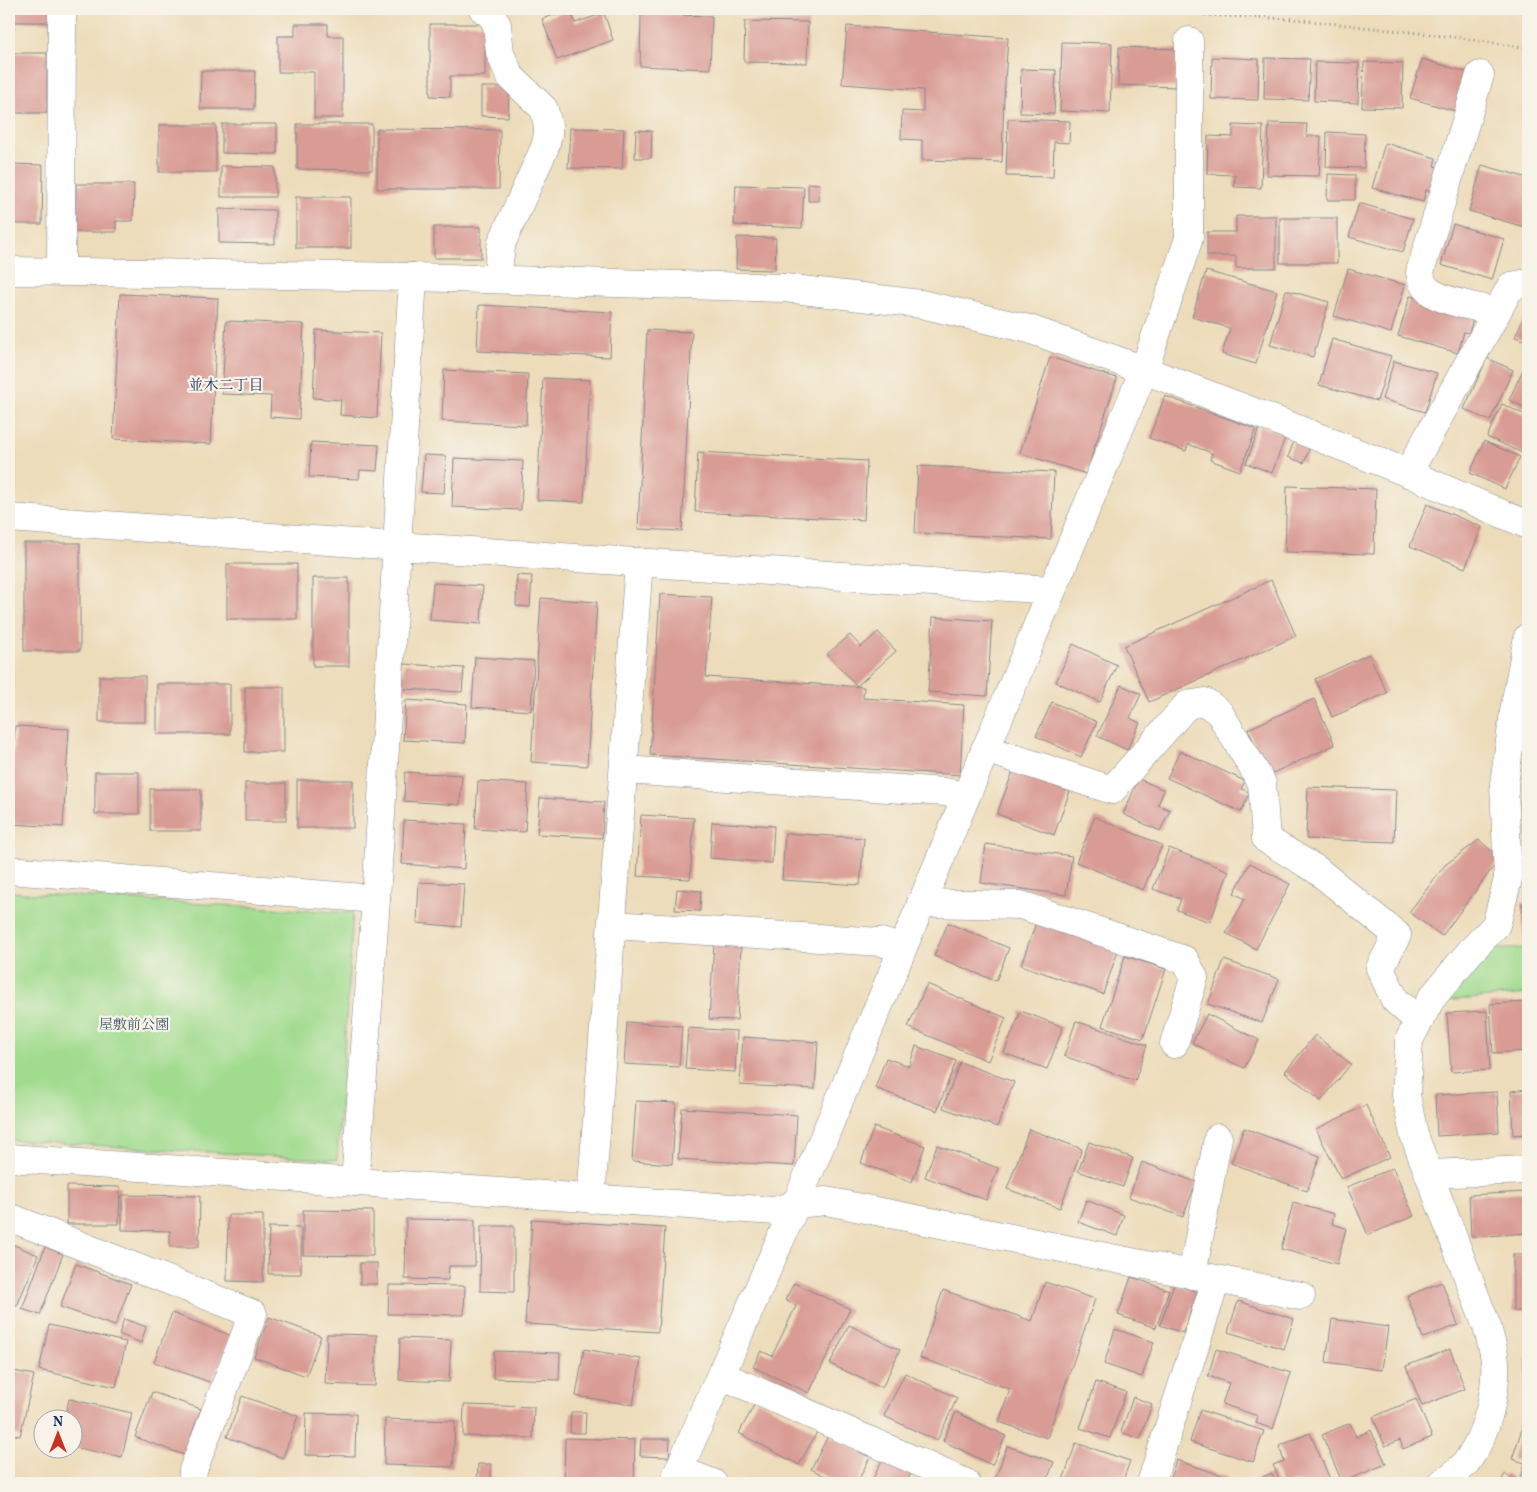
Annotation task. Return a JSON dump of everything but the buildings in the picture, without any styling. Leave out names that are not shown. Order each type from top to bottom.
[{"type":"street","points":[[61,272],[63,9]]},
{"type":"street","points":[[483,9],[492,16],[497,25],[500,53],[510,76],[544,109],[548,125],[546,147],[502,242],[499,279]]},
{"type":"street","points":[[713,1483],[676,1476],[796,1204],[1144,370],[1188,238],[1188,41]]},
{"type":"street","points":[[1480,75],[1420,272],[1425,286],[1435,295],[1443,299],[1497,312]]},
{"type":"street","points":[[9,271],[413,277],[785,288],[921,304],[1029,329],[1144,370],[1408,473],[1528,525]]},
{"type":"street","points":[[355,1182],[376,899],[413,277]]},
{"type":"street","points":[[1408,473],[1511,286],[1528,283]]},
{"type":"street","points":[[9,518],[1051,590]]},
{"type":"street","points":[[591,1199],[639,562]]},
{"type":"street","points":[[1442,1483],[1470,1458],[1490,1414],[1495,1360],[1487,1328],[1414,1135],[1406,1095],[1408,1040],[1431,999],[1469,953],[1496,926],[1508,879],[1504,784],[1515,705],[1528,637]]},
{"type":"street","points":[[985,749],[1112,790],[1187,705],[1206,702],[1219,712],[1262,783],[1266,839],[1317,870],[1397,934],[1380,968],[1395,1000],[1419,1021]]},
{"type":"street","points":[[624,770],[935,791],[966,796]]},
{"type":"street","points":[[9,870],[376,899]]},
{"type":"street","points":[[921,903],[1021,905],[1185,960],[1194,978],[1174,1044]]},
{"type":"street","points":[[613,926],[881,942],[902,948]]},
{"type":"street","points":[[1151,1483],[1204,1278],[1218,1138]]},
{"type":"street","points":[[9,1158],[775,1211],[796,1204],[826,1201],[1204,1278],[1302,1296]]},
{"type":"street","points":[[1429,1174],[1528,1170]]},
{"type":"street","points":[[9,1217],[253,1314],[193,1470],[192,1483]]},
{"type":"street","points":[[721,1375],[966,1483]]},
{"type":"path","points":[[1079,9],[1177,14]]},
{"type":"path","points":[[1196,14],[1293,19],[1528,48]]},
{"type":"green space","name":"屋敷前公園","points":[[9,892],[353,913],[337,1160],[9,1140]]},
{"type":"green space","points":[[1491,949],[1528,949],[1528,994],[1443,1001]]},
{"type":"district","name":"並木二丁目","points":[[226,385]]}]
